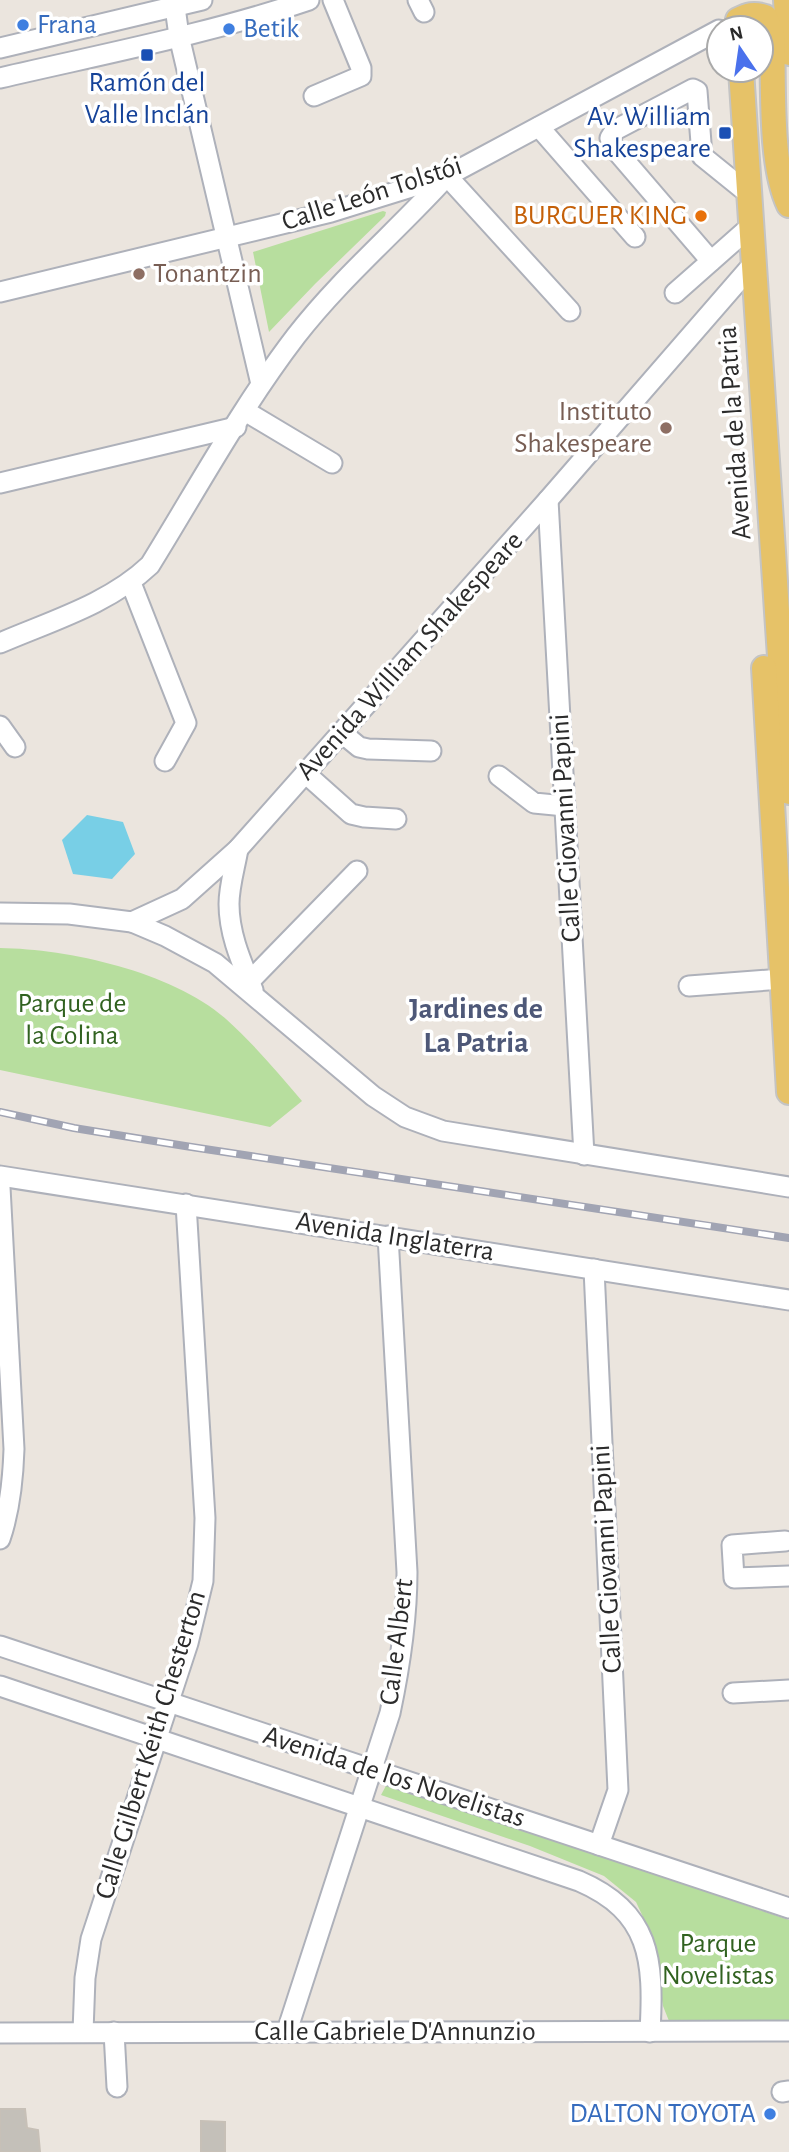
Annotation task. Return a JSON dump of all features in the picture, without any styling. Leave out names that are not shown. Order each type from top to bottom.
[{"type":"main road","points":[[786,0],[789,53]]},
{"type":"main road","name":"Avenida de la Patria","points":[[742,84],[789,792]]},
{"type":"main road","points":[[774,84],[777,163],[782,191],[789,205]]},
{"type":"main road","points":[[767,471],[761,602],[789,1092]]},
{"type":"street","points":[[0,48],[174,4],[202,0]]},
{"type":"street","points":[[0,78],[261,16],[309,0]]},
{"type":"street","points":[[314,96],[362,76],[333,0]]},
{"type":"street","points":[[174,4],[179,36],[261,384]]},
{"type":"street","name":"Calle León Tolstói","points":[[0,292],[331,212],[447,176],[705,35]]},
{"type":"street","points":[[711,261],[614,148],[610,138],[615,130],[693,89],[697,91],[702,156],[749,194]]},
{"type":"street","points":[[539,127],[635,237]]},
{"type":"street","points":[[0,643],[111,595],[131,583],[150,565],[261,384],[297,335],[343,282],[447,176],[570,311]]},
{"type":"street","points":[[675,293],[751,226]]},
{"type":"street","name":"Avenida William Shakespeare","points":[[132,922],[182,899],[238,849],[753,264]]},
{"type":"street","points":[[0,483],[240,419],[332,463]]},
{"type":"street","name":"Calle Giovanni Papini","points":[[548,500],[584,1155]]},
{"type":"street","points":[[131,583],[186,723],[165,761]]},
{"type":"street","points":[[0,726],[15,747]]},
{"type":"street","points":[[341,733],[359,747],[368,749],[432,751]]},
{"type":"street","points":[[305,774],[351,814],[396,819]]},
{"type":"street","points":[[499,776],[534,803],[565,806]]},
{"type":"street","points":[[238,849],[231,886],[231,924],[235,944],[252,990]]},
{"type":"street","points":[[206,876],[221,871],[231,886]]},
{"type":"street","points":[[252,990],[357,871]]},
{"type":"street","points":[[0,913],[69,914],[132,922],[215,962],[252,990],[373,1096],[405,1116],[443,1131],[789,1187]]},
{"type":"street","points":[[689,986],[782,979]]},
{"type":"street","name":"Avenida Inglaterra","points":[[0,1176],[789,1300]]},
{"type":"street","points":[[0,1187],[14,1450],[12,1485],[0,1539]]},
{"type":"street","name":"Calle Gilbert Keith Chesterton","points":[[83,2032],[85,1978],[91,1938],[188,1643],[203,1581],[205,1518],[186,1205]]},
{"type":"street","name":"Calle Albert","points":[[287,2031],[390,1713],[407,1615],[408,1572],[388,1236]]},
{"type":"street","name":"Calle Giovanni Papini","points":[[594,1269],[618,1790],[599,1845]]},
{"type":"street","points":[[785,1541],[732,1545],[734,1578],[789,1576]]},
{"type":"street","name":"Avenida de los Novelistas","points":[[0,1646],[789,1908]]},
{"type":"street","name":"Avenida de los Novelistas","points":[[0,1686],[579,1881],[611,1897],[629,1913],[645,1947],[650,2032]]},
{"type":"street","points":[[733,1693],[789,1690]]},
{"type":"street","name":"Calle Gabriele D'Annunzio","points":[[0,2032],[789,2031]]},
{"type":"street","points":[[114,2032],[117,2087]]},
{"type":"green space","points":[[386,212],[385,216],[269,332],[253,252]]},
{"type":"green space","name":"Parque de la Colina","points":[[0,948],[27,949],[88,959],[119,966],[178,988],[204,1002],[226,1019],[302,1101],[270,1127],[0,1070]]},
{"type":"green space","name":"Parque Novelistas","points":[[388,1782],[789,1920],[789,2020],[669,2021],[663,2006],[651,1934],[636,1902],[604,1876],[530,1846],[381,1795]]},
{"type":"water","points":[[87,815],[123,822],[135,854],[112,879],[73,874],[62,840]]},
{"type":"building","points":[[0,2109],[25,2109],[27,2128],[38,2130],[40,2152],[0,2152]]},
{"type":"building","points":[[201,2121],[225,2122],[225,2152],[201,2152]]},
{"type":"railway","points":[[0,1112],[74,1128],[185,1146],[789,1238]]},
{"type":"place","name":"Frana","points":[[23,25]]},
{"type":"place","name":"Betik","points":[[229,29]]},
{"type":"place","name":"Ramón del Valle Inclán","points":[[147,55]]},
{"type":"place","name":"Av. William Shakespeare","points":[[725,133]]},
{"type":"place","name":"BURGUER KING","points":[[701,216]]},
{"type":"place","name":"Tonantzin","points":[[139,274]]},
{"type":"place","name":"Instituto Shakespeare","points":[[666,428]]},
{"type":"place","name":"DALTON TOYOTA","points":[[770,2114]]},
{"type":"district","name":"Jardines de La Patria","points":[[476,1026]]}]
